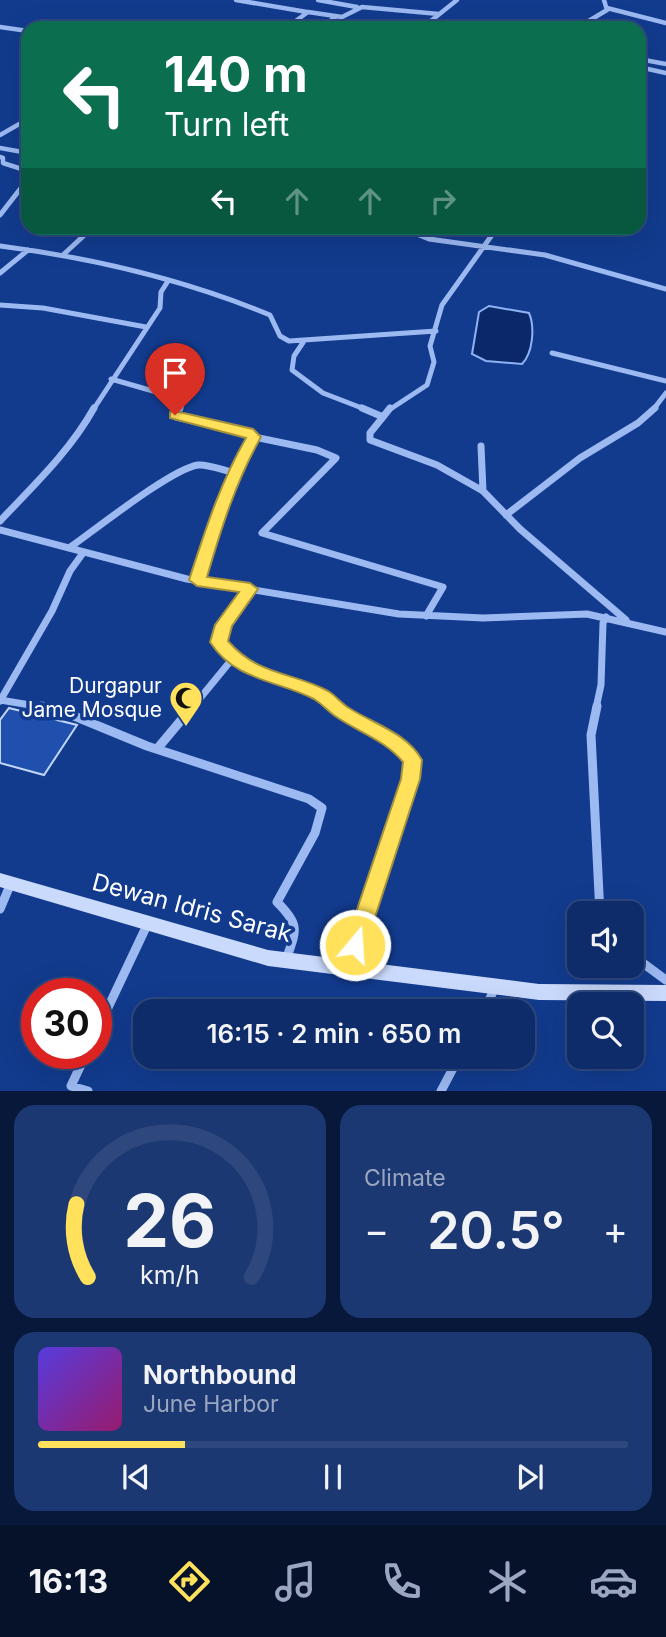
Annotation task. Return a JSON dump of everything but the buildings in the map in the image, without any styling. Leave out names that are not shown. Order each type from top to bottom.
[{"type":"main road","name":"Dewan Idris Sarak","points":[[6,882],[268,958],[539,992],[666,993]]},
{"type":"street","points":[[236,0],[342,17],[362,8]]},
{"type":"street","points":[[318,0],[362,8],[379,7],[439,14]]},
{"type":"street","points":[[430,21],[457,0]]},
{"type":"street","points":[[604,0],[607,8],[666,23]]},
{"type":"street","points":[[379,7],[387,3]]},
{"type":"street","points":[[588,21],[607,8]]},
{"type":"street","points":[[294,21],[308,12]]},
{"type":"street","points":[[330,21],[335,16]]},
{"type":"street","points":[[0,27],[21,30]]},
{"type":"street","points":[[646,60],[666,64]]},
{"type":"street","points":[[646,69],[666,73]]},
{"type":"street","points":[[0,135],[21,123]]},
{"type":"street","points":[[0,148],[21,152]]},
{"type":"street","points":[[0,157],[3,158],[3,163],[21,169]]},
{"type":"street","points":[[0,215],[21,188]]},
{"type":"street","points":[[64,254],[85,235]]},
{"type":"street","points":[[419,235],[429,239],[545,256],[666,289]]},
{"type":"street","points":[[493,235],[442,305],[430,346],[434,362],[427,385],[392,406],[370,433],[370,440],[437,465],[483,491],[506,515],[626,621]]},
{"type":"street","points":[[0,246],[64,254],[168,281],[270,315],[280,336],[289,341],[436,331]]},
{"type":"street","points":[[0,273],[28,250]]},
{"type":"street","points":[[0,521],[72,442],[111,379],[132,355],[146,327],[160,308],[160,292],[168,281]]},
{"type":"street","points":[[0,305],[43,308],[146,327]]},
{"type":"street","points":[[304,341],[292,365],[300,379],[335,398],[354,403],[383,417]]},
{"type":"street","points":[[552,353],[666,381]]},
{"type":"street","points":[[111,379],[136,383],[142,386],[142,390],[174,397],[173,401],[181,407],[176,417],[248,432],[254,437],[317,450],[336,458],[262,533],[443,587],[426,617]]},
{"type":"street","points":[[506,515],[526,503],[580,458],[637,426],[657,409],[666,393]]},
{"type":"street","points":[[197,580],[216,520],[254,437]]},
{"type":"street","points":[[481,446],[483,491]]},
{"type":"street","points":[[69,548],[154,488],[180,473],[199,465],[236,473]]},
{"type":"street","points":[[0,530],[197,580],[426,617],[587,614],[666,632]]},
{"type":"street","points":[[83,553],[70,571],[52,611],[0,700],[62,711],[157,749],[309,799],[322,808],[321,819],[310,843],[295,864],[277,902],[293,918],[296,929],[286,960]]},
{"type":"street","points":[[250,589],[224,625],[219,642],[233,658],[252,671],[321,695],[342,712],[400,745],[413,760],[411,779],[348,968]]},
{"type":"street","points":[[599,901],[591,735],[601,685],[603,623],[606,617]]},
{"type":"street","points":[[157,749],[233,658]]},
{"type":"street","points":[[0,909],[6,882]]},
{"type":"street","points":[[112,999],[148,923]]},
{"type":"street","points":[[644,963],[666,979]]},
{"type":"street","points":[[490,999],[496,987]]},
{"type":"street","points":[[79,1069],[71,1086],[88,1091]]},
{"type":"street","points":[[441,1091],[453,1069]]},
{"type":"water","points":[[489,306],[529,313],[532,340],[529,353],[522,364],[486,361],[472,354],[479,312]]},
{"type":"place","name":"Durgapur Jame Mosque","points":[[186,728]]},
{"type":"route","points":[[175,415],[248,432],[254,437],[216,520],[197,580],[250,589],[224,625],[219,642],[233,658],[252,671],[321,695],[342,712],[400,745],[413,760],[411,779],[355,945]]}]
